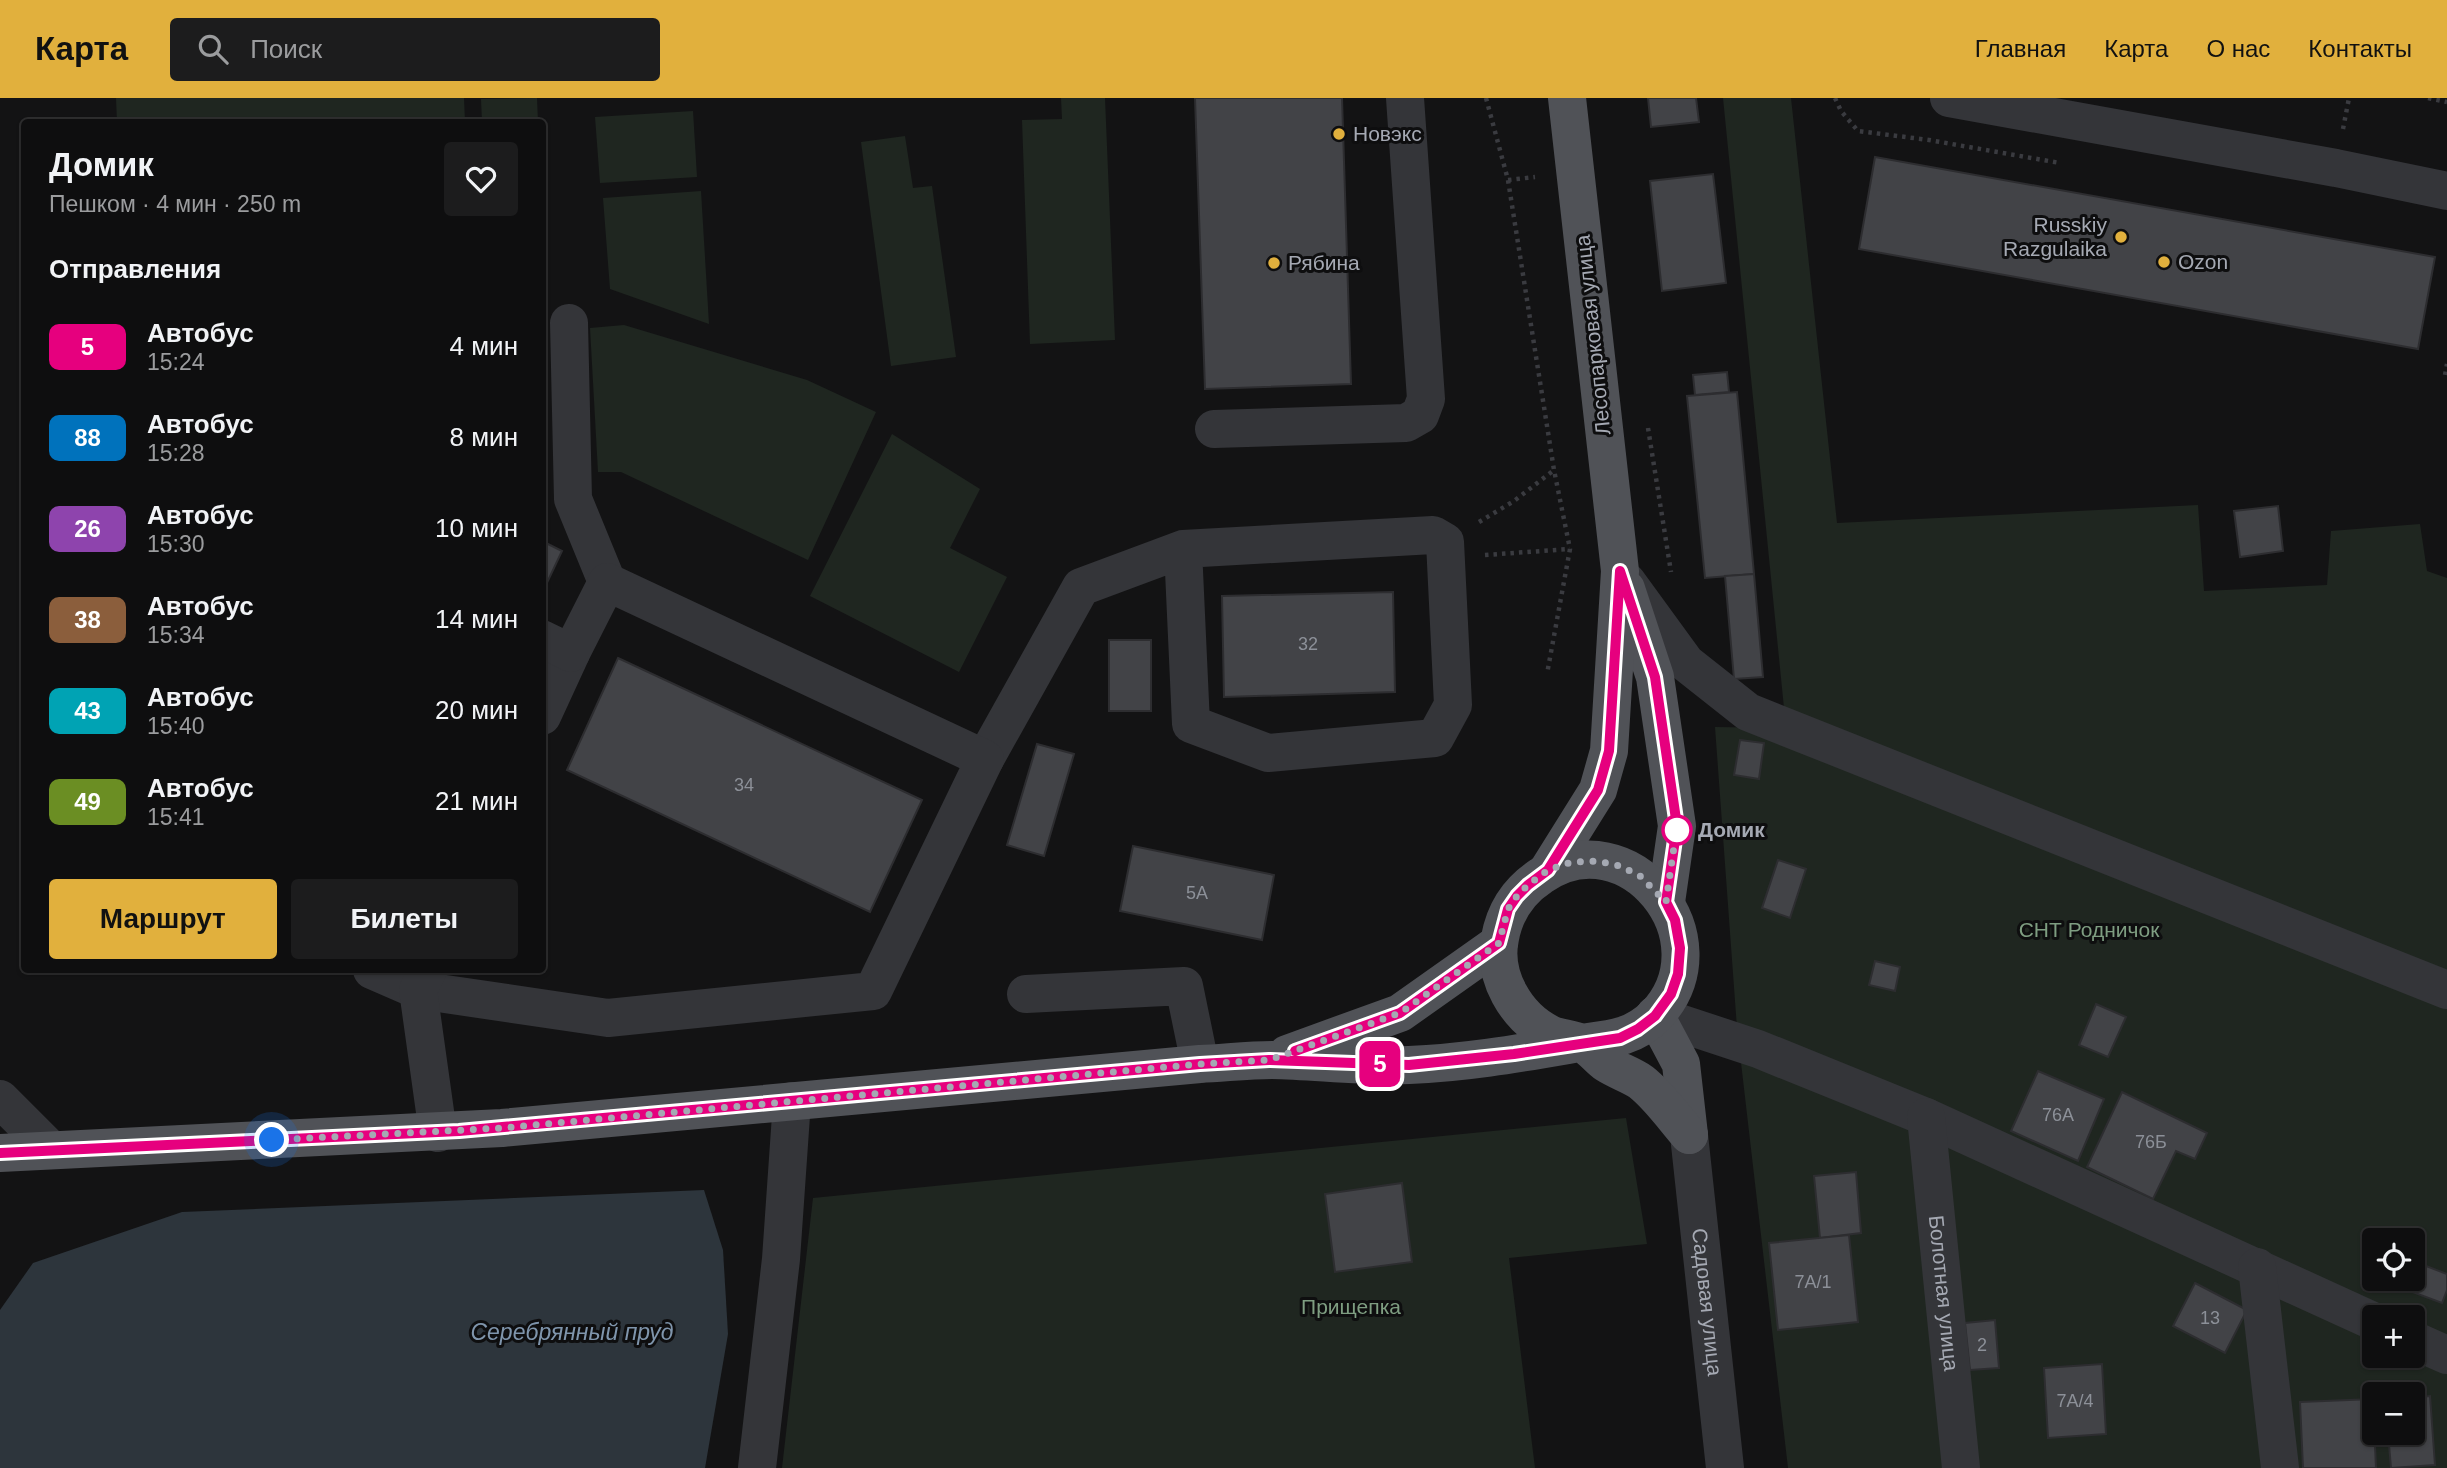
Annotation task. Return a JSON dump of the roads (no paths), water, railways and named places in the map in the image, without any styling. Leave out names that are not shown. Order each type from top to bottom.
[{"type":"main road","name":"Лесопарковая улица","points":[[1567,98],[1620,571]]},
{"type":"main road","points":[[1548,870],[1598,790],[1609,751],[1620,571]]},
{"type":"main road","points":[[1620,571],[1655,677],[1677,826],[1666,902]]},
{"type":"main road","points":[[0,1153],[438,1133],[1200,1064],[1269,1060],[1409,1065],[1514,1054],[1581,1043],[1601,1042],[1620,1038],[1655,1016],[1671,994],[1678,974],[1680,948],[1675,920],[1666,902],[1640,876],[1620,866],[1597,861],[1572,862],[1548,870],[1517,896],[1508,909],[1499,943],[1499,959],[1506,989],[1523,1015],[1549,1034],[1581,1043],[1608,1065],[1647,1087],[1689,1135]]},
{"type":"main road","points":[[1269,1060],[1400,1013],[1499,943]]},
{"type":"main road","points":[[1655,1016],[1681,1064],[1689,1135]]},
{"type":"street","points":[[1214,429],[1406,423],[1420,415],[1426,399],[1405,98]]},
{"type":"street","points":[[1949,98],[2336,168],[2447,191]]},
{"type":"street","points":[[569,323],[573,499],[607,582],[985,759]]},
{"type":"street","points":[[387,973],[608,1018],[873,992],[985,759],[1081,587],[1184,549],[1433,535],[1445,550],[1453,705],[1435,738],[1268,753],[1191,724],[1184,549]]},
{"type":"street","points":[[1620,571],[1686,663],[1748,712],[2447,990]]},
{"type":"street","points":[[546,697],[557,646],[607,582]]},
{"type":"street","points":[[423,980],[438,1133]]},
{"type":"street","points":[[1026,994],[1184,986],[1200,1064]]},
{"type":"street","points":[[1655,1016],[1758,1049],[1926,1117],[2362,1316]]},
{"type":"street","points":[[0,1099],[50,1149]]},
{"type":"street","points":[[757,1468],[780,1259],[792,1101]]},
{"type":"street","name":"Болотная улица","points":[[1926,1117],[1961,1468]]},
{"type":"street","name":"Садовая улица","points":[[1689,1135],[1725,1468]]},
{"type":"street","points":[[2257,1267],[2280,1468]]},
{"type":"street","points":[[2425,1345],[2447,1355]]},
{"type":"water","name":"Серебрянный пруд","points":[[704,1190],[723,1250],[728,1334],[705,1468],[0,1468],[0,1310],[33,1263],[182,1212]]},
{"type":"place","name":"Новэкс","points":[[1339,134]]},
{"type":"place","name":"Russkiy Razgulaika","points":[[2121,237]]},
{"type":"place","name":"Ozon","points":[[2164,262]]},
{"type":"place","name":"Рябина","points":[[1274,263]]},
{"type":"place","name":"Домик","points":[[1677,830]]},
{"type":"park label","name":"СНТ Родничок","points":[[2089,930]]},
{"type":"park label","name":"Прищепка","points":[[1351,1307]]}]
